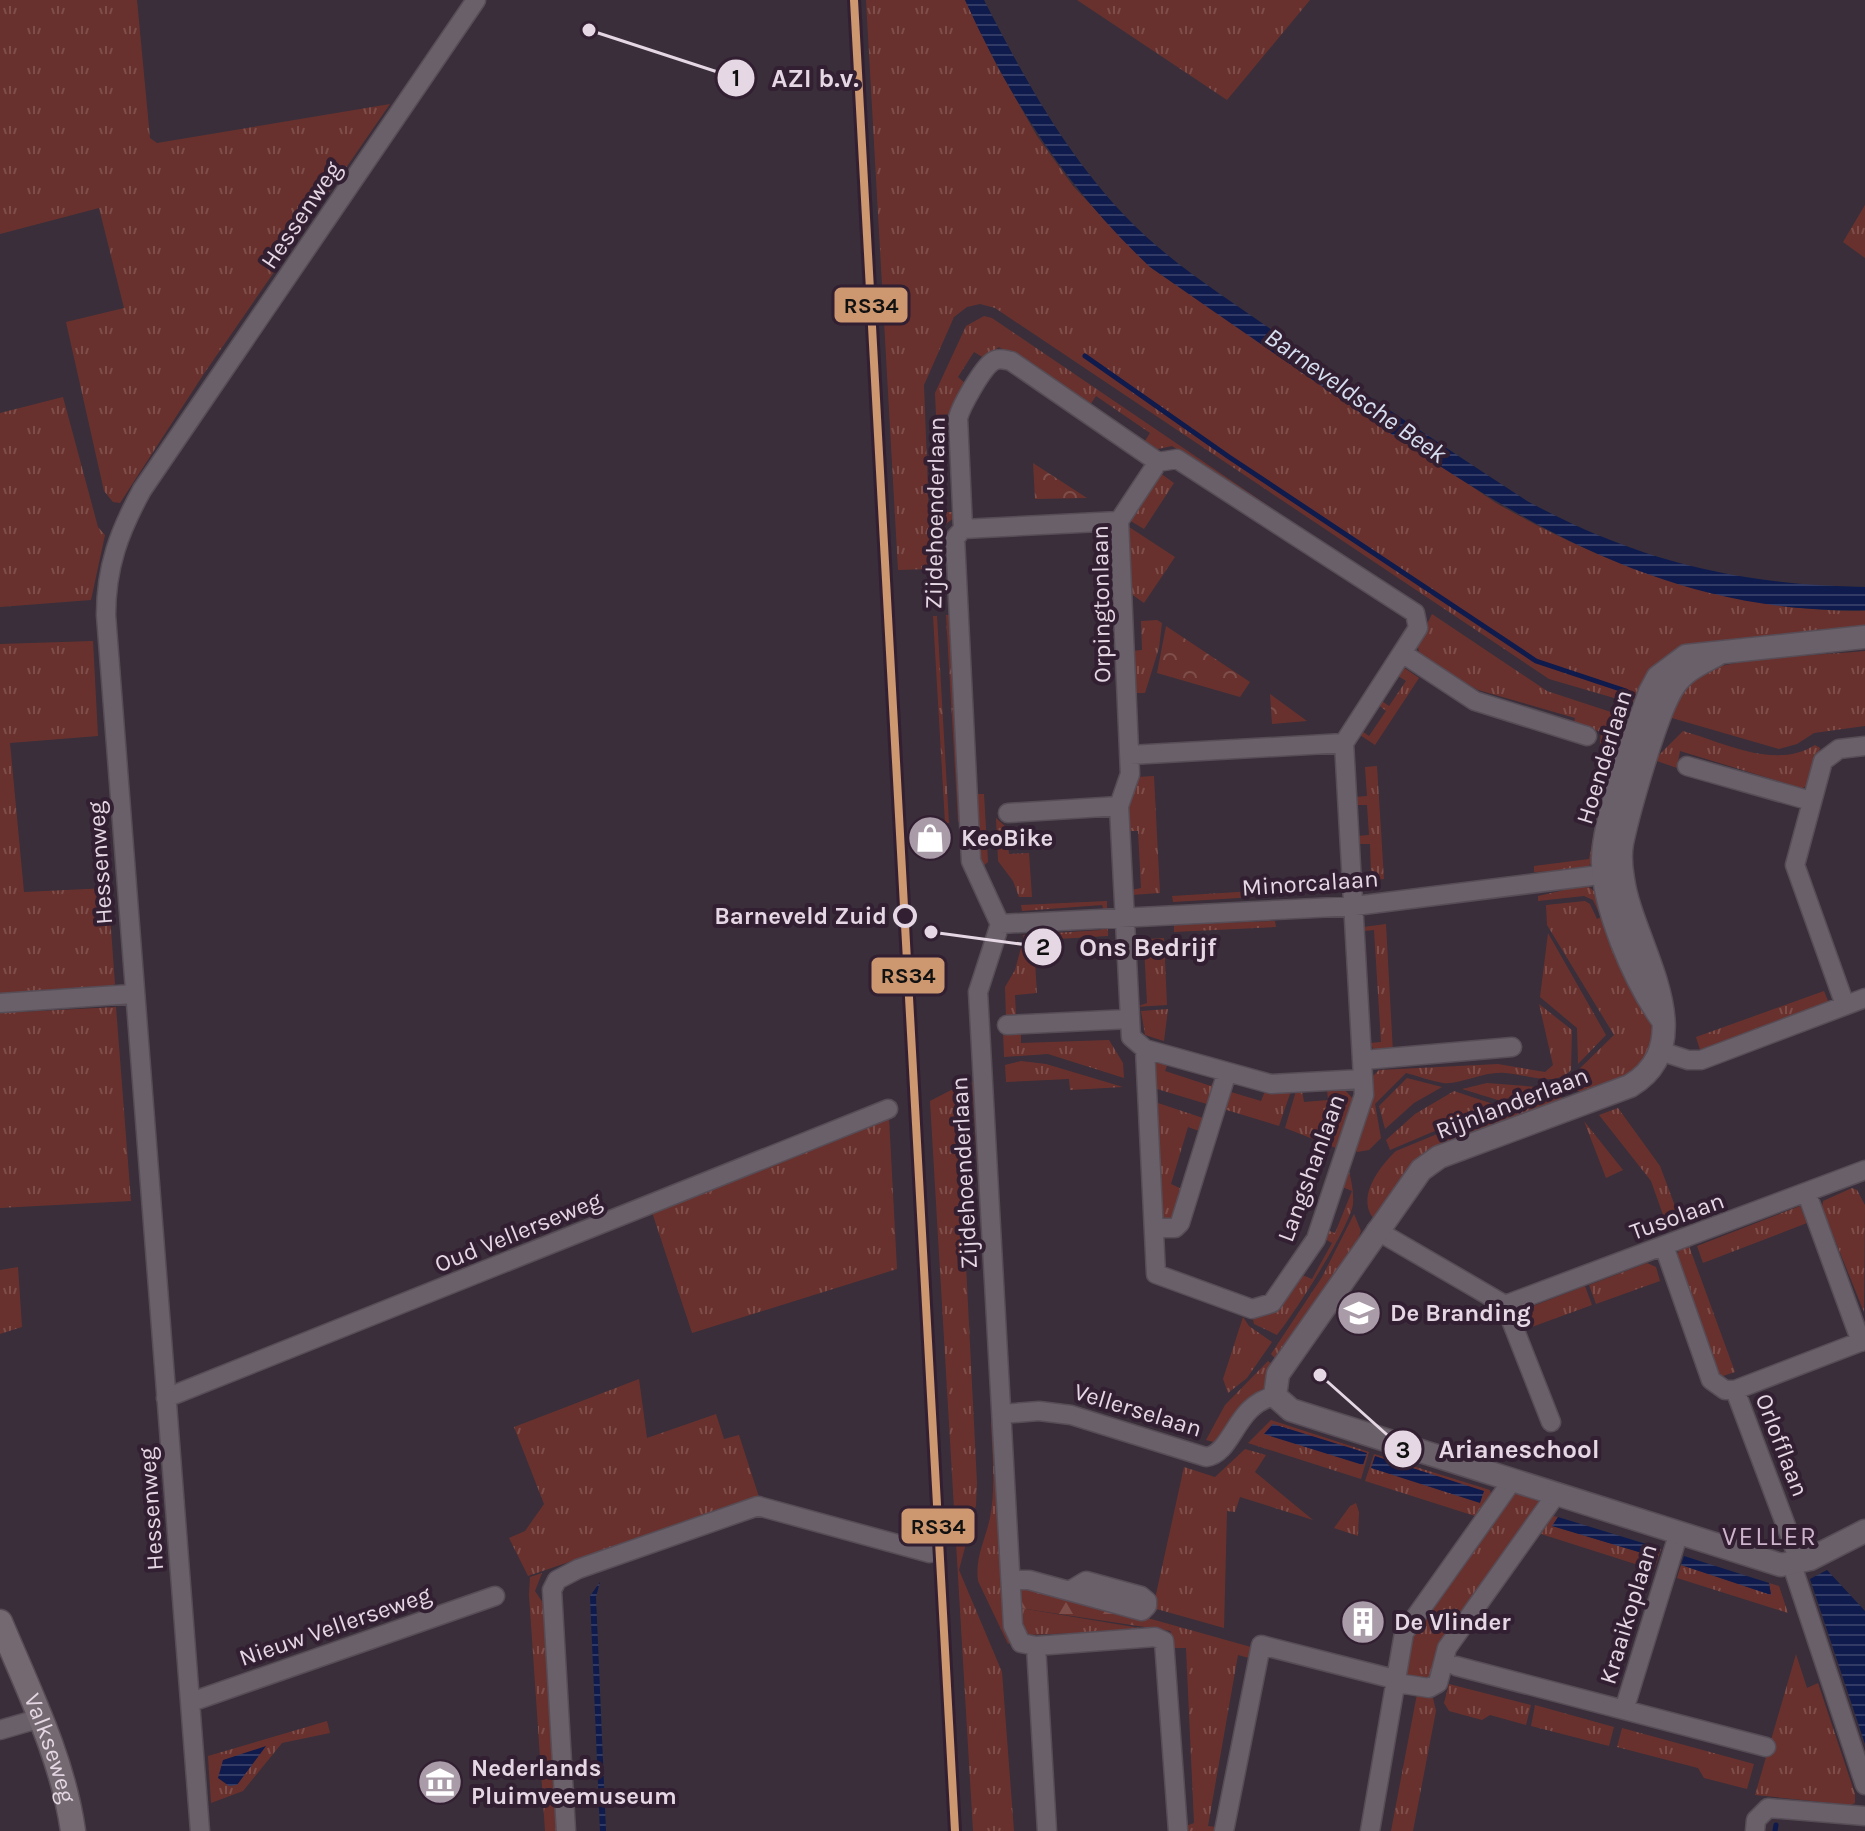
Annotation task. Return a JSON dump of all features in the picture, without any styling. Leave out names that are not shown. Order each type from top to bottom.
[{"type":"main road","name":"Valkseweg","points":[[0,1622],[41,1718],[73,1831]]},
{"type":"street","name":"Hessenweg","points":[[200,1831],[133,994],[106,589],[116,541],[142,490],[476,0]]},
{"type":"street","name":"Zijdehoenderlaan","points":[[1036,1646],[1021,1643],[1016,1637],[1011,1580],[978,992],[1000,924],[971,861],[956,606],[955,538],[963,529],[958,418],[963,404],[992,362],[1001,359],[1011,361],[1158,462],[1177,459],[1415,613],[1418,628],[1402,653]]},
{"type":"street","name":"Orpingtonlaan","points":[[1130,1019],[1119,806],[1121,792],[1130,782],[1130,755],[1119,521],[1158,462]]},
{"type":"street","points":[[963,529],[1119,521]]},
{"type":"street","name":"Hoenderlaan","points":[[1660,1051],[1664,1035],[1659,989],[1629,905],[1612,873],[1605,838],[1650,692],[1670,665],[1686,656],[1865,637]]},
{"type":"street","points":[[1130,755],[1344,743],[1402,653],[1475,701],[1587,736]]},
{"type":"street","name":"Langshanlaan","points":[[1154,1228],[1156,1274],[1252,1309],[1272,1303],[1316,1239],[1364,1095],[1344,743]]},
{"type":"street","points":[[1845,1005],[1795,865],[1823,761],[1830,753],[1865,746]]},
{"type":"street","points":[[1687,766],[1811,801]]},
{"type":"street","points":[[1008,813],[1119,806]]},
{"type":"street","name":"Minorcalaan","points":[[1000,924],[1355,906],[1612,873]]},
{"type":"street","points":[[0,1003],[133,994]]},
{"type":"street","points":[[1660,1051],[1688,1060],[1701,1060],[1865,998]]},
{"type":"street","points":[[1007,1025],[1130,1019],[1131,1037],[1145,1049],[1271,1084],[1512,1047]]},
{"type":"street","points":[[1145,1049],[1154,1228],[1175,1228],[1180,1223],[1227,1072]]},
{"type":"street","name":"Rijnlanderlaan","points":[[1275,1396],[1278,1374],[1376,1230],[1421,1170],[1439,1157],[1630,1086],[1651,1072],[1660,1051]]},
{"type":"street","name":"Oud Vellerseweg","points":[[166,1398],[888,1109]]},
{"type":"street","name":"Tusolaan","points":[[1505,1305],[1863,1176]]},
{"type":"street","name":"Orlofflaan","points":[[1664,1246],[1711,1380],[1725,1390],[1735,1390],[1863,1341],[1807,1194]]},
{"type":"street","points":[[1376,1230],[1505,1305],[1551,1422]]},
{"type":"street","name":"Orlofflaan","points":[[1735,1390],[1796,1564],[1865,1785]]},
{"type":"street","points":[[1275,1396],[1291,1410],[1555,1496],[1796,1564],[1865,1531]]},
{"type":"street","name":"Vellerselaan","points":[[1002,1414],[1039,1411],[1071,1415],[1206,1457],[1222,1447],[1248,1408],[1275,1396]]},
{"type":"street","points":[[1370,1831],[1404,1633],[1512,1481]]},
{"type":"street","points":[[1224,1831],[1261,1645],[1429,1688],[1438,1683],[1447,1648],[1555,1496]]},
{"type":"street","points":[[566,1831],[552,1590],[557,1580],[578,1569],[758,1506],[930,1553]]},
{"type":"street","name":"Kraaikoplaan","points":[[1624,1710],[1679,1532]]},
{"type":"street","points":[[1011,1580],[1029,1580],[1071,1590]]},
{"type":"street","name":"Nieuw Vellerseweg","points":[[191,1702],[495,1596]]},
{"type":"street","points":[[1047,1831],[1036,1646],[1155,1637],[1164,1641],[1178,1831]]},
{"type":"street","name":"Kraaikoplaan","points":[[1456,1666],[1766,1747]]},
{"type":"street","points":[[0,1730],[41,1718]]},
{"type":"street","points":[[1755,1831],[1761,1810],[1865,1816]]},
{"type":"street","points":[[1798,1831],[1800,1811]]},
{"type":"green space","points":[[0,0],[137,0],[150,138],[157,143],[390,104],[203,375],[120,503],[113,502],[104,491],[66,322],[124,308],[99,208],[0,234]]},
{"type":"green space","points":[[866,0],[965,0],[997,66],[1037,136],[1073,186],[1150,267],[1496,503],[1583,547],[1673,582],[1768,604],[1865,611],[1865,629],[1749,640],[1638,705],[1549,679],[995,308],[980,304],[967,307],[954,317],[924,385],[931,569],[898,570]]},
{"type":"green space","points":[[1077,0],[1310,0],[1227,100]]},
{"type":"green space","points":[[1865,205],[1865,258],[1843,242]]},
{"type":"green space","points":[[984,316],[992,318],[1420,609],[1172,446],[1158,449],[1145,441],[1150,433],[1096,396],[1090,405],[999,347],[984,358],[974,352],[958,377],[966,384],[954,403],[952,414],[940,415],[945,512],[955,512],[955,517],[941,528],[935,393],[966,326]]},
{"type":"green space","points":[[63,397],[98,527],[105,535],[91,600],[0,607],[0,413]]},
{"type":"green space","points":[[1033,463],[1087,498],[1035,499]]},
{"type":"green space","points":[[1160,473],[1174,483],[1144,529],[1129,520]]},
{"type":"green space","points":[[1126,525],[1175,557],[1144,603],[1127,591]]},
{"type":"green space","points":[[1432,614],[1547,691],[1617,714],[1622,750],[1600,743],[1601,732],[1574,723],[1575,718],[1478,690],[1421,658],[1417,644]]},
{"type":"green space","points":[[946,615],[950,615],[962,822],[958,822]]},
{"type":"green space","points":[[933,616],[937,616],[949,823],[945,823]]},
{"type":"green space","points":[[1157,620],[1162,623],[1159,648],[1145,693],[1134,693],[1131,651],[1142,650],[1141,621]]},
{"type":"green space","points":[[1166,626],[1250,682],[1240,697],[1157,673]]},
{"type":"green space","points":[[93,641],[98,736],[10,743],[24,892],[108,888],[115,984],[109,988],[0,994],[0,644]]},
{"type":"green space","points":[[1865,651],[1865,726],[1814,733],[1797,744],[1779,749],[1665,716],[1689,683],[1713,668],[1755,660]]},
{"type":"green space","points":[[1403,667],[1419,678],[1375,745],[1357,733],[1359,729],[1369,736],[1386,711],[1376,703],[1379,699],[1389,706],[1406,681],[1395,674]]},
{"type":"green space","points":[[1270,694],[1307,721],[1272,724]]},
{"type":"green space","points":[[1683,731],[1767,755],[1800,752],[1815,745],[1820,748],[1808,784],[1801,790],[1680,751],[1677,768],[1654,760]]},
{"type":"green space","points":[[1377,766],[1384,879],[1360,882],[1360,875],[1371,873],[1370,844],[1358,844],[1357,836],[1369,835],[1367,805],[1356,805],[1355,797],[1367,796],[1365,767]]},
{"type":"green space","points":[[1154,776],[1160,893],[1131,895],[1131,890],[1141,888],[1138,831],[1127,831],[1125,801],[1136,788],[1137,777]]},
{"type":"green space","points":[[975,794],[984,794],[988,862],[981,868]]},
{"type":"green space","points":[[996,818],[1006,827],[1009,854],[1029,853],[1032,897],[1019,897],[1013,881],[998,861]]},
{"type":"green space","points":[[1593,837],[1597,839],[1595,859],[1585,870],[1534,872],[1534,866],[1589,859]]},
{"type":"green space","points":[[1586,885],[1598,894],[1604,911],[1599,913],[1593,900],[1584,896],[1538,901],[1538,896]]},
{"type":"green space","points":[[1271,890],[1272,896],[1173,902],[1172,896]]},
{"type":"green space","points":[[1107,901],[1107,911],[1102,905],[1022,911],[1021,905]]},
{"type":"green space","points":[[1585,901],[1590,904],[1597,919],[1606,915],[1625,952],[1644,996],[1650,1017],[1651,1038],[1647,1057],[1635,1073],[1618,1083],[1584,1095],[1566,1082],[1614,1035],[1547,925],[1546,905]]},
{"type":"green space","points":[[1275,921],[1276,927],[1174,932],[1174,925]]},
{"type":"green space","points":[[1386,924],[1393,1053],[1375,1052],[1370,1043],[1381,1042],[1374,930],[1364,931],[1363,927]]},
{"type":"green space","points":[[1102,925],[1108,925],[1108,936],[1024,941],[1023,935],[1101,930]]},
{"type":"green space","points":[[1548,933],[1606,1035],[1578,1064],[1577,1028],[1540,997]]},
{"type":"green space","points":[[1164,938],[1167,1005],[1136,1007],[1147,1003],[1144,946],[1133,946],[1132,940]]},
{"type":"green space","points":[[1034,947],[1037,993],[1015,995],[1016,1016],[1006,1018],[1005,987],[1015,970],[1021,948]]},
{"type":"green space","points":[[1824,991],[1830,1006],[1701,1053],[1696,1037]]},
{"type":"green space","points":[[1539,1004],[1572,1030],[1571,1070],[1549,1079],[1497,1073],[1443,1083],[1406,1073],[1375,1104],[1381,1138],[1369,1150],[1357,1152],[1355,1148],[1372,1094],[1373,1076],[1379,1070],[1498,1064],[1545,1072],[1553,1065]]},
{"type":"green space","points":[[116,1007],[131,1201],[0,1208],[0,1013]]},
{"type":"green space","points":[[1168,1009],[1164,1041],[1145,1035],[1141,1011]]},
{"type":"green space","points":[[1003,1031],[1021,1031],[1021,1043],[1109,1040],[1123,1063],[1124,1078],[1048,1054],[1004,1057]]},
{"type":"green space","points":[[1159,1060],[1169,1060],[1165,1071],[1211,1086],[1213,1082],[1217,1084],[1210,1105],[1157,1089],[1153,1066]]},
{"type":"green space","points":[[1021,1061],[1046,1064],[1123,1087],[1070,1090],[1069,1079],[1006,1082],[1005,1065]]},
{"type":"green space","points":[[975,1078],[994,1410],[992,1411],[972,1083]]},
{"type":"green space","points":[[1407,1078],[1442,1087],[1414,1103],[1385,1129],[1379,1106]]},
{"type":"green space","points":[[1487,1083],[1537,1087],[1501,1101],[1462,1089]]},
{"type":"green space","points":[[1226,1086],[1232,1088],[1231,1092],[1261,1101],[1265,1091],[1291,1091],[1279,1126],[1220,1108]]},
{"type":"green space","points":[[957,1087],[977,1483],[976,1505],[959,1570],[1002,1672],[1014,1831],[973,1831],[930,1101]]},
{"type":"green space","points":[[1327,1089],[1344,1089],[1353,1099],[1336,1148],[1285,1128],[1296,1091],[1302,1090],[1304,1102],[1328,1100]]},
{"type":"green space","points":[[1454,1091],[1496,1105],[1390,1150],[1386,1140],[1415,1114]]},
{"type":"green space","points":[[1541,1091],[1569,1100],[1495,1127],[1374,1219],[1367,1202],[1369,1192],[1377,1174],[1396,1151]]},
{"type":"green space","points":[[1158,1103],[1206,1119],[1202,1132],[1188,1127],[1171,1184],[1184,1190],[1172,1221],[1161,1216]]},
{"type":"green space","points":[[1618,1108],[1660,1166],[1681,1222],[1667,1226],[1651,1181],[1599,1115]]},
{"type":"green space","points":[[889,1117],[897,1269],[692,1333],[652,1212]]},
{"type":"green space","points":[[1584,1121],[1623,1170],[1606,1178]]},
{"type":"green space","points":[[1348,1167],[1353,1190],[1353,1204],[1320,1270],[1277,1335],[1254,1324],[1252,1315],[1300,1274],[1312,1279],[1332,1243],[1323,1238],[1327,1230],[1335,1233],[1352,1191],[1340,1186]]},
{"type":"green space","points":[[1852,1188],[1857,1190],[1865,1205],[1864,1312],[1822,1208],[1823,1201]]},
{"type":"green space","points":[[1800,1206],[1807,1223],[1703,1263],[1697,1246]]},
{"type":"green space","points":[[1354,1214],[1361,1231],[1355,1248],[1278,1362],[1271,1354],[1322,1277]]},
{"type":"green space","points":[[1689,1246],[1735,1372],[1723,1376],[1718,1374],[1676,1260],[1679,1250]]},
{"type":"green space","points":[[1647,1263],[1656,1267],[1660,1281],[1596,1304],[1589,1285]]},
{"type":"green space","points":[[18,1267],[22,1327],[0,1334],[0,1270]]},
{"type":"green space","points":[[1585,1286],[1592,1305],[1529,1328],[1525,1316],[1528,1308]]},
{"type":"green space","points":[[1243,1317],[1249,1326],[1272,1342],[1247,1378],[1228,1393],[1223,1379]]},
{"type":"green space","points":[[1268,1361],[1276,1367],[1264,1388],[1246,1400],[1217,1443],[1206,1440],[1225,1405]]},
{"type":"green space","points":[[639,1379],[647,1438],[716,1414],[724,1439],[739,1435],[759,1497],[528,1576],[509,1538],[525,1531],[544,1504],[514,1427]]},
{"type":"green space","points":[[995,1419],[1008,1644],[978,1581],[977,1572],[992,1506],[991,1422]]},
{"type":"green space","points":[[1271,1420],[1369,1452],[1361,1479],[1248,1443]]},
{"type":"green space","points":[[1245,1449],[1266,1455],[1255,1472],[1313,1520],[1240,1497],[1235,1512],[1227,1511],[1224,1628],[1153,1608],[1184,1467],[1215,1477]]},
{"type":"green space","points":[[1374,1454],[1490,1490],[1492,1498],[1478,1517],[1365,1481]]},
{"type":"green space","points":[[1512,1492],[1542,1502],[1432,1679],[1404,1676],[1409,1635]]},
{"type":"green space","points":[[1356,1503],[1359,1512],[1358,1536],[1334,1528],[1350,1506]]},
{"type":"green space","points":[[1553,1516],[1558,1517],[1553,1526],[1652,1556],[1656,1547],[1661,1549],[1654,1570],[1541,1534]]},
{"type":"green space","points":[[1681,1565],[1771,1594],[1769,1583],[1779,1586],[1788,1613],[1677,1578]]},
{"type":"green space","points":[[542,1573],[535,1591],[545,1606],[558,1831],[545,1831],[529,1595],[530,1577]]},
{"type":"green space","points":[[1032,1586],[1169,1624],[1171,1631],[1020,1608],[1018,1590]]},
{"type":"green space","points":[[1020,1608],[1152,1630],[1027,1635],[1021,1626]]},
{"type":"green space","points":[[1169,1624],[1251,1647],[1249,1658],[1238,1655],[1208,1826],[1217,1827],[1215,1831],[1186,1831],[1186,1826],[1194,1823],[1186,1648],[1174,1648]]},
{"type":"green space","points":[[1796,1654],[1807,1688],[1818,1683],[1855,1794],[1855,1803],[1851,1805],[1755,1795]]},
{"type":"green space","points":[[1449,1684],[1531,1705],[1526,1725],[1490,1715],[1482,1720],[1449,1711],[1444,1703]]},
{"type":"green space","points":[[1417,1694],[1433,1698],[1436,1711],[1413,1831],[1391,1831]]},
{"type":"green space","points":[[1535,1705],[1614,1727],[1609,1746],[1531,1726]]},
{"type":"green space","points":[[327,1721],[330,1733],[282,1743],[243,1791],[211,1803],[208,1756]]},
{"type":"green space","points":[[1622,1728],[1754,1764],[1747,1789],[1704,1778],[1698,1768],[1617,1747]]},
{"type":"water","name":"Barneveldsche Beek","points":[[965,0],[984,0],[1030,86],[1065,141],[1126,217],[1198,278],[1337,375],[1527,501],[1568,522],[1690,566],[1775,581],[1865,587],[1865,610],[1792,607],[1723,596],[1657,577],[1594,552],[1533,522],[1414,449],[1150,267],[1120,238],[1044,143],[1002,74]]},
{"type":"water","points":[[1273,1424],[1367,1453],[1363,1465],[1264,1434]]},
{"type":"water","points":[[1375,1456],[1484,1491],[1480,1503],[1371,1468]]},
{"type":"water","points":[[1558,1517],[1656,1547],[1652,1556],[1552,1526]]},
{"type":"water","points":[[1684,1556],[1769,1583],[1771,1595],[1681,1565]]},
{"type":"water","points":[[1827,1570],[1865,1611],[1865,1744],[1810,1579]]},
{"type":"water","points":[[600,1582],[596,1597],[606,1831],[600,1831],[590,1596]]},
{"type":"water","points":[[266,1746],[237,1785],[229,1786],[218,1778],[223,1760]]},
{"type":"waterway","points":[[1085,356],[1229,457],[1536,661],[1626,691]]},
{"type":"waterway","points":[[1775,1831],[1776,1825]]},
{"type":"transit line","name":"RS34","points":[[854,0],[955,1831]]},
{"type":"place","name":"AZI b.v.","points":[[589,30]]},
{"type":"place","name":"KeoBike","points":[[930,838]]},
{"type":"place","name":"Barneveld Zuid","points":[[905,916]]},
{"type":"place","name":"Ons Bedrijf","points":[[931,932]]},
{"type":"place","name":"De Branding","points":[[1359,1313]]},
{"type":"place","name":"Arianeschool","points":[[1320,1375]]},
{"type":"place","name":"De Vlinder","points":[[1363,1622]]},
{"type":"place","name":"Nederlands Pluimveemuseum","points":[[440,1782]]},
{"type":"district","name":"VELLER","points":[[1770,1536]]}]
